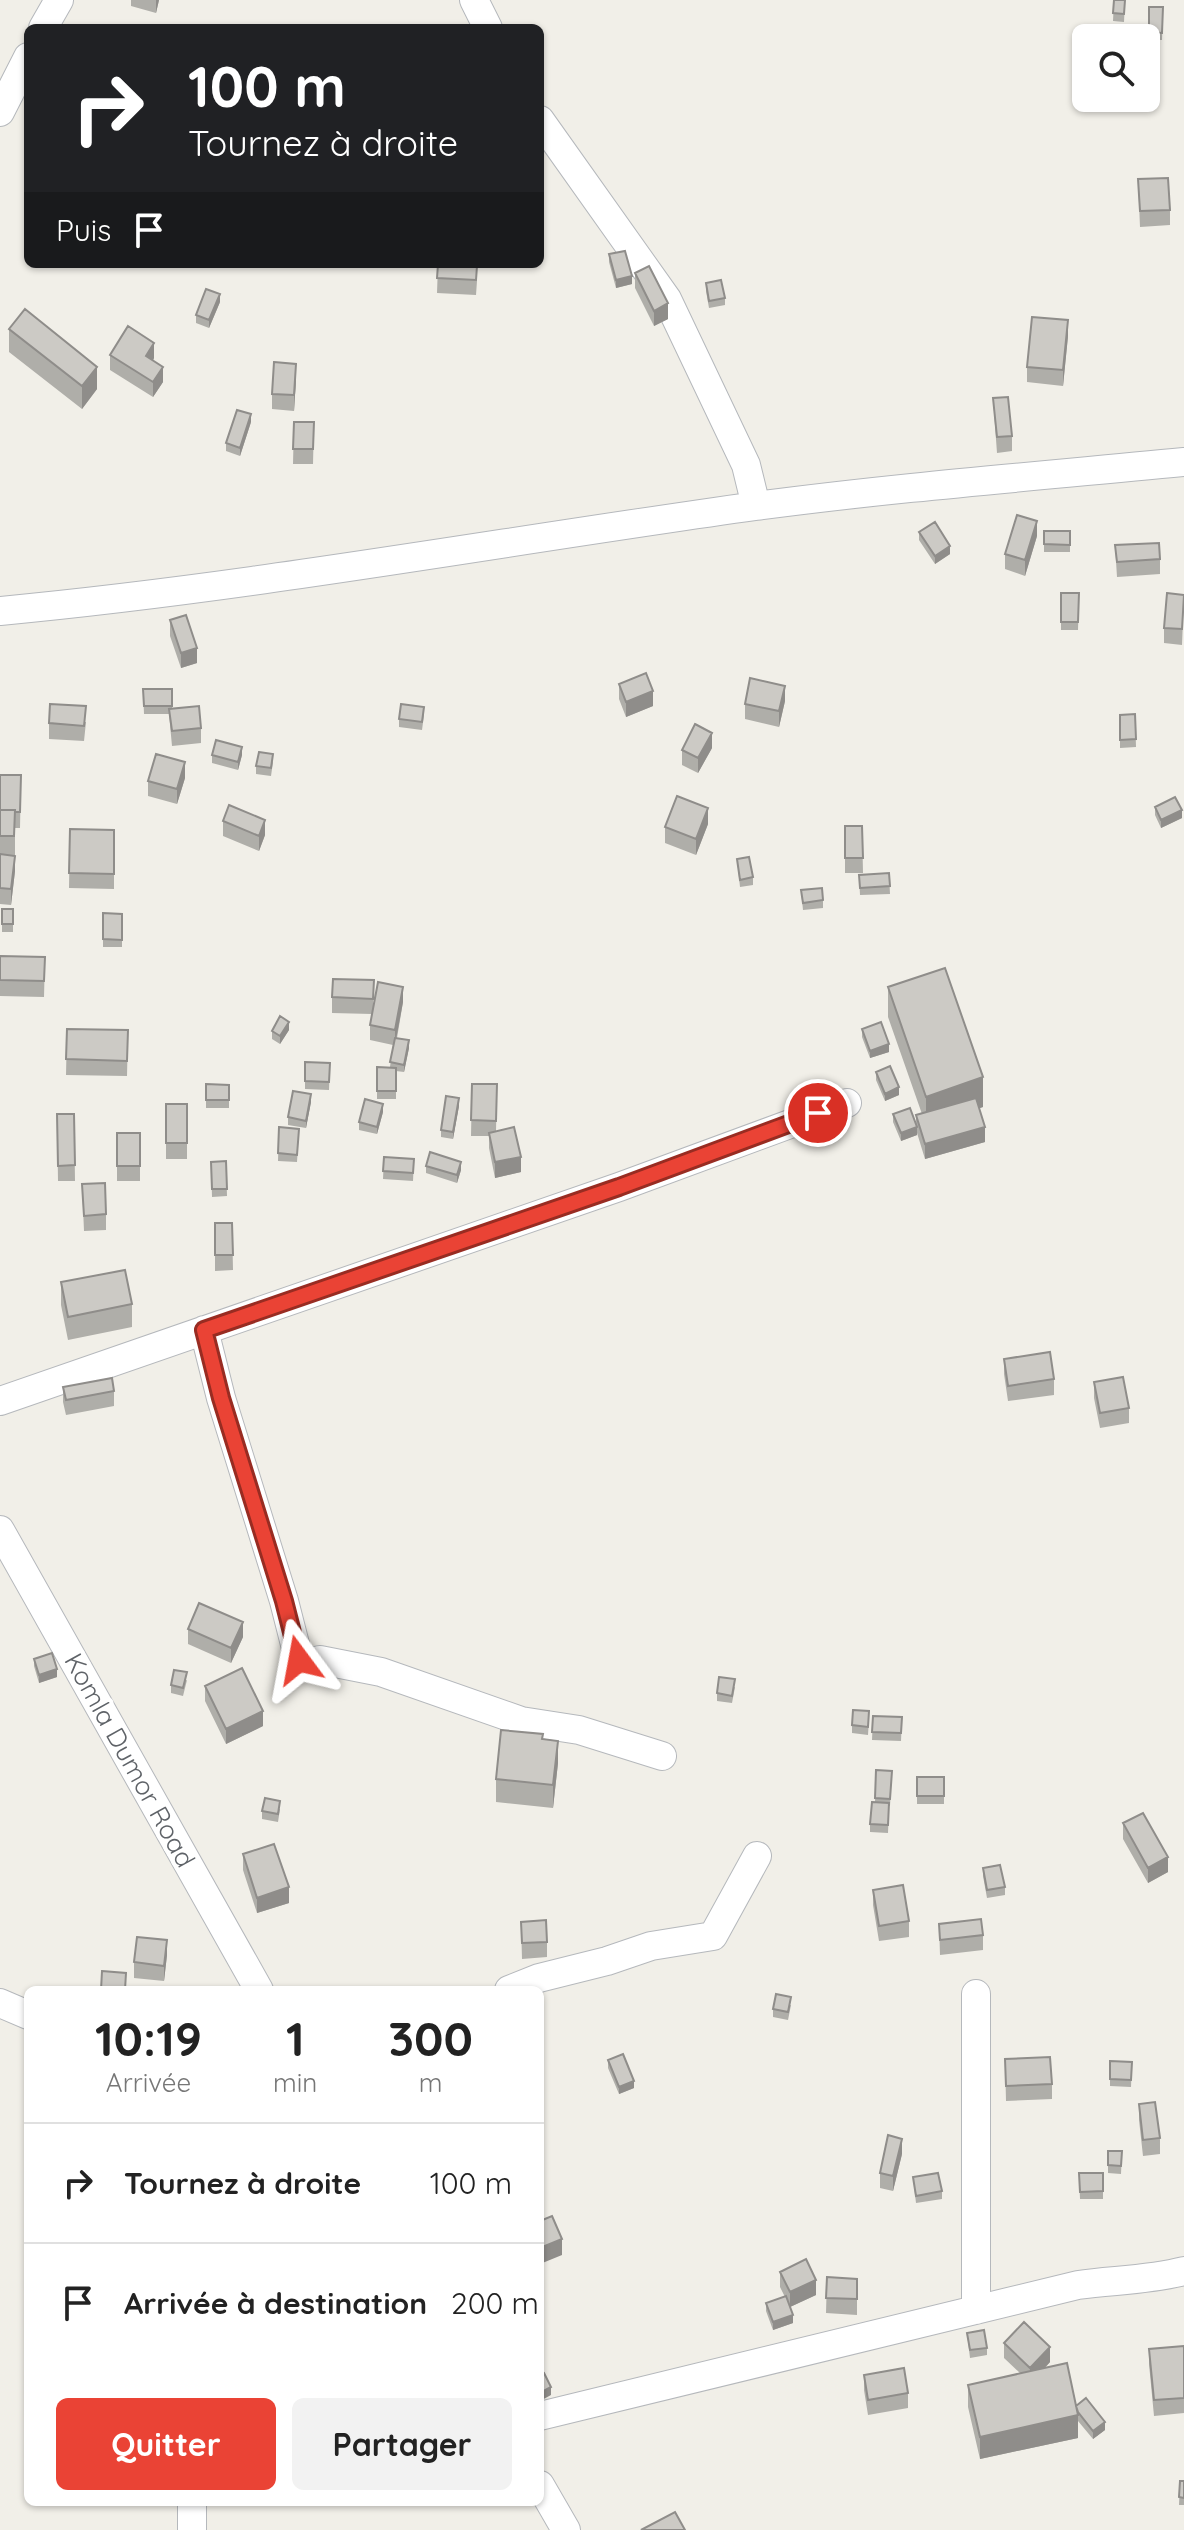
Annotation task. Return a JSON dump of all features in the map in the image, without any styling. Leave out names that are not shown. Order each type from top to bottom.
[{"type":"street","points":[[45,24],[59,0]]},
{"type":"street","points":[[474,0],[486,24]]},
{"type":"street","points":[[0,112],[24,65]]},
{"type":"street","points":[[544,126],[667,299],[746,465],[756,506]]},
{"type":"street","points":[[0,611],[444,555],[756,506],[1184,462]]},
{"type":"street","points":[[0,1401],[619,1187],[847,1103]]},
{"type":"street","points":[[204,1330],[221,1398],[303,1664],[320,1660],[381,1672],[521,1721],[579,1730],[662,1756]]},
{"type":"street","name":"Komla Dumor Road","points":[[0,1530],[257,1986]]},
{"type":"street","points":[[519,1986],[651,1946],[713,1936],[757,1856]]},
{"type":"street","points":[[976,1994],[976,2310]]},
{"type":"street","points":[[0,2003],[24,2013]]},
{"type":"street","points":[[544,2415],[1078,2285],[1116,2279],[1155,2278],[1184,2271]]},
{"type":"street","points":[[544,2492],[566,2530]]},
{"type":"street","points":[[192,2506],[192,2530]]},
{"type":"building","points":[[1114,0],[1125,0],[1124,14],[1113,13]]},
{"type":"building","points":[[1149,7],[1163,7],[1162,33],[1160,24],[1149,24]]},
{"type":"building","points":[[1168,178],[1170,210],[1140,211],[1138,179]]},
{"type":"building","points":[[625,251],[632,276],[616,280],[609,254]]},
{"type":"building","points":[[649,266],[668,303],[654,311],[635,273]]},
{"type":"building","points":[[438,268],[477,268],[476,280],[437,278]]},
{"type":"building","points":[[721,280],[725,298],[709,301],[706,283]]},
{"type":"building","points":[[206,289],[220,294],[209,320],[196,315]]},
{"type":"building","points":[[25,309],[97,367],[82,386],[9,329]]},
{"type":"building","points":[[1032,317],[1068,320],[1063,370],[1027,367]]},
{"type":"building","points":[[128,326],[154,343],[146,356],[163,367],[153,382],[110,355]]},
{"type":"building","points":[[274,362],[296,364],[294,395],[272,394]]},
{"type":"building","points":[[1008,397],[1012,436],[997,437],[993,398]]},
{"type":"building","points":[[237,410],[251,414],[240,448],[226,443]]},
{"type":"building","points":[[294,422],[314,422],[313,449],[293,449]]},
{"type":"building","points":[[1017,515],[1037,521],[1025,560],[1005,554]]},
{"type":"building","points":[[935,522],[950,546],[935,556],[919,532]]},
{"type":"building","points":[[1044,531],[1070,531],[1070,545],[1044,544]]},
{"type":"building","points":[[1159,543],[1160,559],[1117,562],[1115,545]]},
{"type":"building","points":[[1061,593],[1079,593],[1078,622],[1061,622]]},
{"type":"building","points":[[1167,593],[1184,595],[1182,629],[1164,628]]},
{"type":"building","points":[[186,615],[197,648],[181,653],[170,620]]},
{"type":"building","points":[[646,673],[653,691],[626,702],[619,684]]},
{"type":"building","points":[[750,678],[785,686],[779,711],[745,704]]},
{"type":"building","points":[[143,689],[172,689],[172,706],[144,706]]},
{"type":"building","points":[[50,704],[86,706],[84,726],[49,723]]},
{"type":"building","points":[[401,704],[424,707],[422,722],[399,719]]},
{"type":"building","points":[[199,706],[201,728],[172,731],[169,709]]},
{"type":"building","points":[[1135,714],[1136,739],[1120,740],[1120,715]]},
{"type":"building","points":[[695,724],[712,733],[698,758],[682,750]]},
{"type":"building","points":[[216,740],[242,747],[238,762],[212,755]]},
{"type":"building","points":[[259,752],[273,754],[271,768],[256,766]]},
{"type":"building","points":[[156,754],[185,762],[177,789],[148,781]]},
{"type":"building","points":[[0,775],[21,775],[20,812],[0,810]]},
{"type":"building","points":[[677,796],[708,808],[696,839],[665,827]]},
{"type":"building","points":[[1175,797],[1182,810],[1161,820],[1155,807]]},
{"type":"building","points":[[229,805],[265,820],[259,836],[223,821]]},
{"type":"building","points":[[0,810],[15,810],[14,836],[0,836]]},
{"type":"building","points":[[845,826],[862,826],[863,858],[845,858]]},
{"type":"building","points":[[70,829],[114,830],[114,874],[69,873]]},
{"type":"building","points":[[0,854],[15,856],[11,889],[0,888]]},
{"type":"building","points":[[749,857],[753,877],[740,880],[737,859]]},
{"type":"building","points":[[889,873],[890,886],[860,888],[859,875]]},
{"type":"building","points":[[822,888],[823,900],[803,903],[801,890]]},
{"type":"building","points":[[2,909],[13,909],[13,924],[2,924]]},
{"type":"building","points":[[103,913],[122,914],[122,940],[103,939]]},
{"type":"building","points":[[0,956],[45,957],[44,981],[0,980]]},
{"type":"building","points":[[945,968],[983,1077],[926,1097],[888,987]]},
{"type":"building","points":[[333,979],[374,980],[373,999],[332,997]]},
{"type":"building","points":[[378,982],[403,987],[395,1030],[370,1025]]},
{"type":"building","points":[[280,1016],[289,1022],[280,1036],[272,1031]]},
{"type":"building","points":[[881,1022],[889,1044],[870,1051],[862,1029]]},
{"type":"building","points":[[67,1029],[128,1030],[127,1061],[66,1059]]},
{"type":"building","points":[[395,1038],[409,1040],[404,1065],[390,1062]]},
{"type":"building","points":[[305,1062],[330,1063],[329,1082],[305,1081]]},
{"type":"building","points":[[890,1066],[899,1087],[885,1094],[876,1072]]},
{"type":"building","points":[[377,1067],[396,1068],[396,1091],[377,1091]]},
{"type":"building","points":[[206,1084],[229,1085],[229,1100],[206,1100]]},
{"type":"building","points":[[472,1084],[497,1084],[496,1121],[471,1120]]},
{"type":"building","points":[[293,1091],[311,1094],[306,1121],[288,1117]]},
{"type":"building","points":[[446,1096],[459,1098],[453,1132],[441,1130]]},
{"type":"building","points":[[976,1098],[985,1127],[925,1144],[916,1115]]},
{"type":"building","points":[[365,1099],[383,1104],[377,1127],[359,1122]]},
{"type":"building","points":[[166,1104],[187,1104],[187,1143],[166,1143]]},
{"type":"building","points":[[910,1108],[917,1127],[901,1133],[893,1114]]},
{"type":"building","points":[[57,1114],[74,1114],[75,1165],[58,1166]]},
{"type":"building","points":[[279,1127],[299,1129],[297,1155],[278,1153]]},
{"type":"building","points":[[514,1127],[521,1157],[495,1162],[489,1133]]},
{"type":"building","points":[[117,1133],[140,1133],[140,1166],[117,1166]]},
{"type":"building","points":[[430,1152],[461,1162],[457,1175],[426,1166]]},
{"type":"building","points":[[384,1157],[414,1159],[413,1173],[383,1171]]},
{"type":"building","points":[[226,1161],[227,1189],[212,1189],[211,1162]]},
{"type":"building","points":[[105,1183],[106,1214],[84,1216],[82,1184]]},
{"type":"building","points":[[215,1223],[232,1223],[233,1255],[215,1255]]},
{"type":"building","points":[[125,1270],[132,1304],[68,1317],[61,1282]]},
{"type":"building","points":[[1050,1352],[1054,1379],[1008,1386],[1004,1359]]},
{"type":"building","points":[[1123,1377],[1129,1408],[1100,1413],[1094,1382]]},
{"type":"building","points":[[112,1378],[114,1391],[66,1400],[63,1387]]},
{"type":"building","points":[[199,1603],[243,1622],[231,1648],[188,1629]]},
{"type":"building","points":[[52,1653],[57,1669],[39,1675],[34,1659]]},
{"type":"building","points":[[242,1668],[263,1711],[226,1729],[205,1686]]},
{"type":"building","points":[[174,1670],[187,1672],[183,1688],[171,1685]]},
{"type":"building","points":[[719,1677],[735,1679],[732,1696],[717,1693]]},
{"type":"building","points":[[853,1710],[869,1711],[868,1727],[852,1725]]},
{"type":"building","points":[[873,1716],[902,1717],[901,1733],[872,1732]]},
{"type":"building","points":[[501,1730],[543,1734],[542,1739],[558,1741],[553,1785],[496,1779]]},
{"type":"building","points":[[876,1770],[892,1771],[890,1799],[875,1798]]},
{"type":"building","points":[[917,1777],[944,1777],[944,1796],[917,1796]]},
{"type":"building","points":[[265,1798],[280,1801],[278,1814],[262,1811]]},
{"type":"building","points":[[872,1802],[889,1803],[888,1825],[870,1824]]},
{"type":"building","points":[[1143,1813],[1168,1857],[1148,1868],[1123,1823]]},
{"type":"building","points":[[274,1844],[289,1887],[257,1898],[243,1854]]},
{"type":"building","points":[[1000,1865],[1005,1887],[987,1890],[983,1868]]},
{"type":"building","points":[[903,1885],[909,1921],[879,1926],[873,1890]]},
{"type":"building","points":[[981,1919],[983,1935],[940,1940],[939,1924]]},
{"type":"building","points":[[546,1920],[547,1942],[522,1943],[521,1922]]},
{"type":"building","points":[[137,1937],[167,1940],[164,1966],[134,1962]]},
{"type":"building","points":[[102,1971],[126,1973],[125,1986],[101,1986]]},
{"type":"building","points":[[776,1994],[791,1997],[788,2012],[773,2009]]},
{"type":"building","points":[[623,2054],[634,2081],[619,2087],[608,2060]]},
{"type":"building","points":[[1050,2057],[1052,2084],[1006,2086],[1005,2059]]},
{"type":"building","points":[[1110,2061],[1132,2062],[1131,2080],[1110,2079]]},
{"type":"building","points":[[1155,2102],[1160,2138],[1143,2140],[1139,2104]]},
{"type":"building","points":[[888,2135],[902,2139],[893,2176],[880,2173]]},
{"type":"building","points":[[1108,2151],[1122,2151],[1121,2166],[1108,2165]]},
{"type":"building","points":[[938,2173],[942,2191],[916,2196],[913,2177]]},
{"type":"building","points":[[1079,2173],[1103,2173],[1103,2191],[1080,2192]]},
{"type":"building","points":[[552,2216],[562,2239],[544,2246],[544,2219]]},
{"type":"building","points":[[806,2259],[816,2280],[790,2292],[780,2272]]},
{"type":"building","points":[[827,2277],[857,2279],[857,2299],[826,2298]]},
{"type":"building","points":[[786,2296],[793,2315],[773,2322],[766,2303]]},
{"type":"building","points":[[1024,2322],[1050,2347],[1030,2368],[1004,2343]]},
{"type":"building","points":[[984,2330],[987,2348],[970,2350],[967,2333]]},
{"type":"building","points":[[1184,2346],[1184,2398],[1154,2400],[1149,2349]]},
{"type":"building","points":[[1067,2363],[1078,2415],[980,2437],[968,2385]]},
{"type":"building","points":[[904,2368],[908,2393],[868,2400],[864,2375]]},
{"type":"building","points":[[544,2373],[551,2387],[544,2391]]},
{"type":"building","points":[[1086,2398],[1105,2422],[1093,2431],[1076,2406]]},
{"type":"building","points":[[1180,2481],[1184,2481],[1184,2498],[1179,2497]]},
{"type":"building","points":[[675,2512],[685,2530],[641,2530]]},
{"type":"route","points":[[299,1660],[293,1631],[221,1398],[204,1330],[619,1187],[818,1113]]}]
